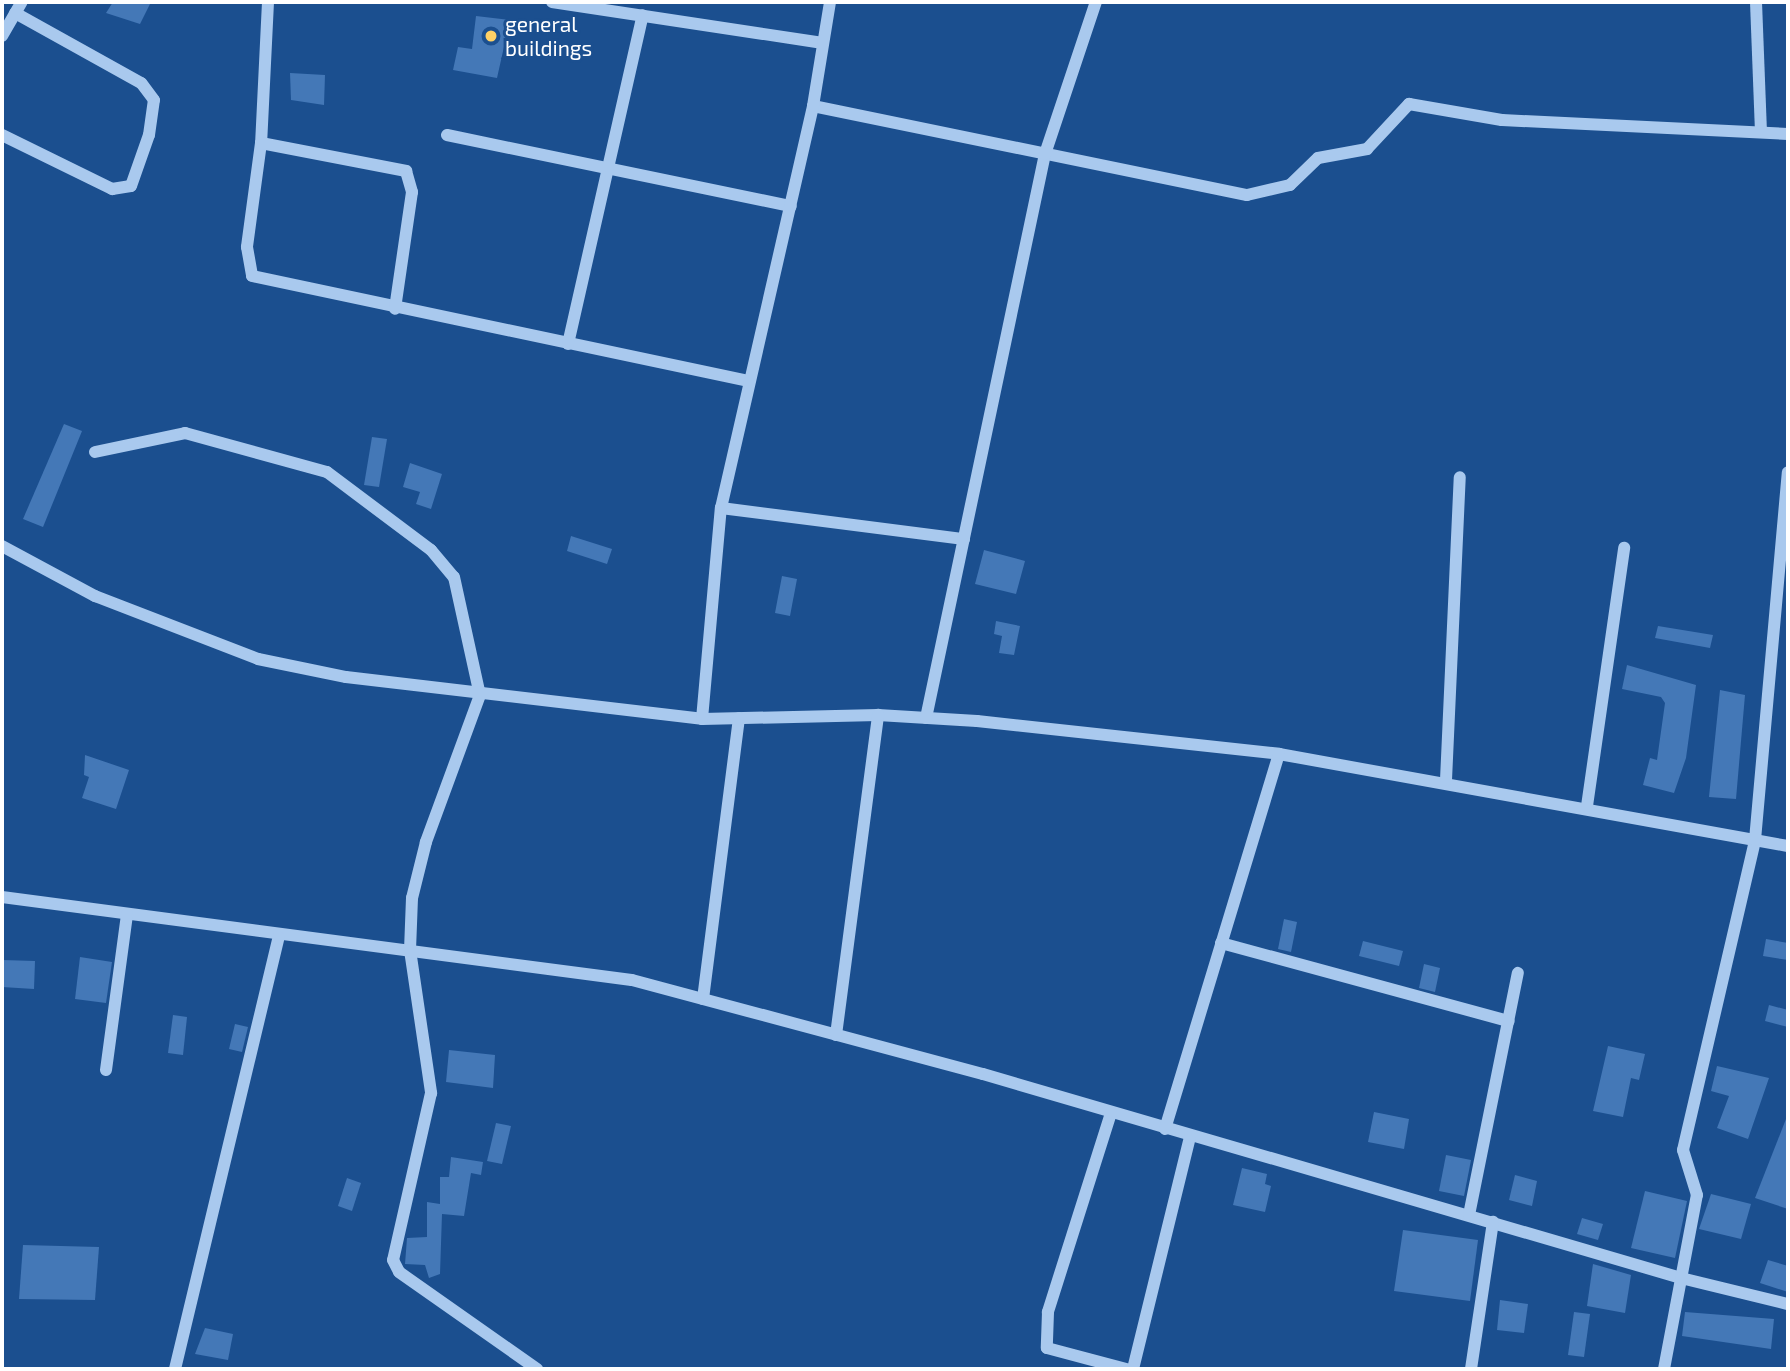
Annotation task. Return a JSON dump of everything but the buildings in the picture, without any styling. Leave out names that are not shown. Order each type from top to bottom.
[{"type":"street","points":[[268,2],[261,144],[247,247],[252,276],[395,309],[748,381]]},
{"type":"street","points":[[552,2],[822,43]]},
{"type":"street","points":[[702,719],[721,508],[748,381],[792,206],[813,106],[830,2]]},
{"type":"street","points":[[926,718],[1045,154],[1096,2]]},
{"type":"street","points":[[1756,2],[1761,132]]},
{"type":"street","points":[[2,36],[18,8],[141,83],[154,100],[149,135],[131,186],[112,189],[2,135]]},
{"type":"street","points":[[568,344],[643,15]]},
{"type":"street","points":[[813,106],[1255,195],[1290,185],[1318,158],[1376,144],[1398,109],[1409,104],[1502,120],[1788,134]]},
{"type":"street","points":[[447,135],[792,206]]},
{"type":"street","points":[[261,144],[406,171],[412,192],[395,309]]},
{"type":"street","points":[[95,452],[171,434],[198,434],[346,481],[431,550],[454,577],[480,695],[417,869],[410,950],[431,1093],[393,1260],[399,1272],[537,1369]]},
{"type":"street","points":[[1664,1369],[1697,1195],[1683,1150],[1755,840],[1788,472]]},
{"type":"street","points":[[1447,780],[1460,477]]},
{"type":"street","points":[[721,508],[964,539]]},
{"type":"street","points":[[2,546],[96,596],[258,659],[480,695],[702,719],[878,715],[1279,754],[1447,780],[1788,846]]},
{"type":"street","points":[[1587,806],[1624,548]]},
{"type":"street","points":[[836,1035],[878,715]]},
{"type":"street","points":[[703,999],[739,718]]},
{"type":"street","points":[[1165,1129],[1279,754]]},
{"type":"street","points":[[2,897],[279,936],[410,950],[632,980],[1111,1113],[1681,1278],[1788,1304]]},
{"type":"street","points":[[106,1070],[127,914]]},
{"type":"street","points":[[175,1369],[279,936]]},
{"type":"street","points":[[1221,943],[1509,1021]]},
{"type":"street","points":[[1469,1215],[1518,973]]},
{"type":"street","points":[[1111,1113],[1048,1312],[1047,1348],[1126,1369]]},
{"type":"street","points":[[1133,1369],[1191,1137]]},
{"type":"street","points":[[1471,1369],[1493,1222]]},
{"type":"place","name":"general buildings","points":[[491,36]]}]
